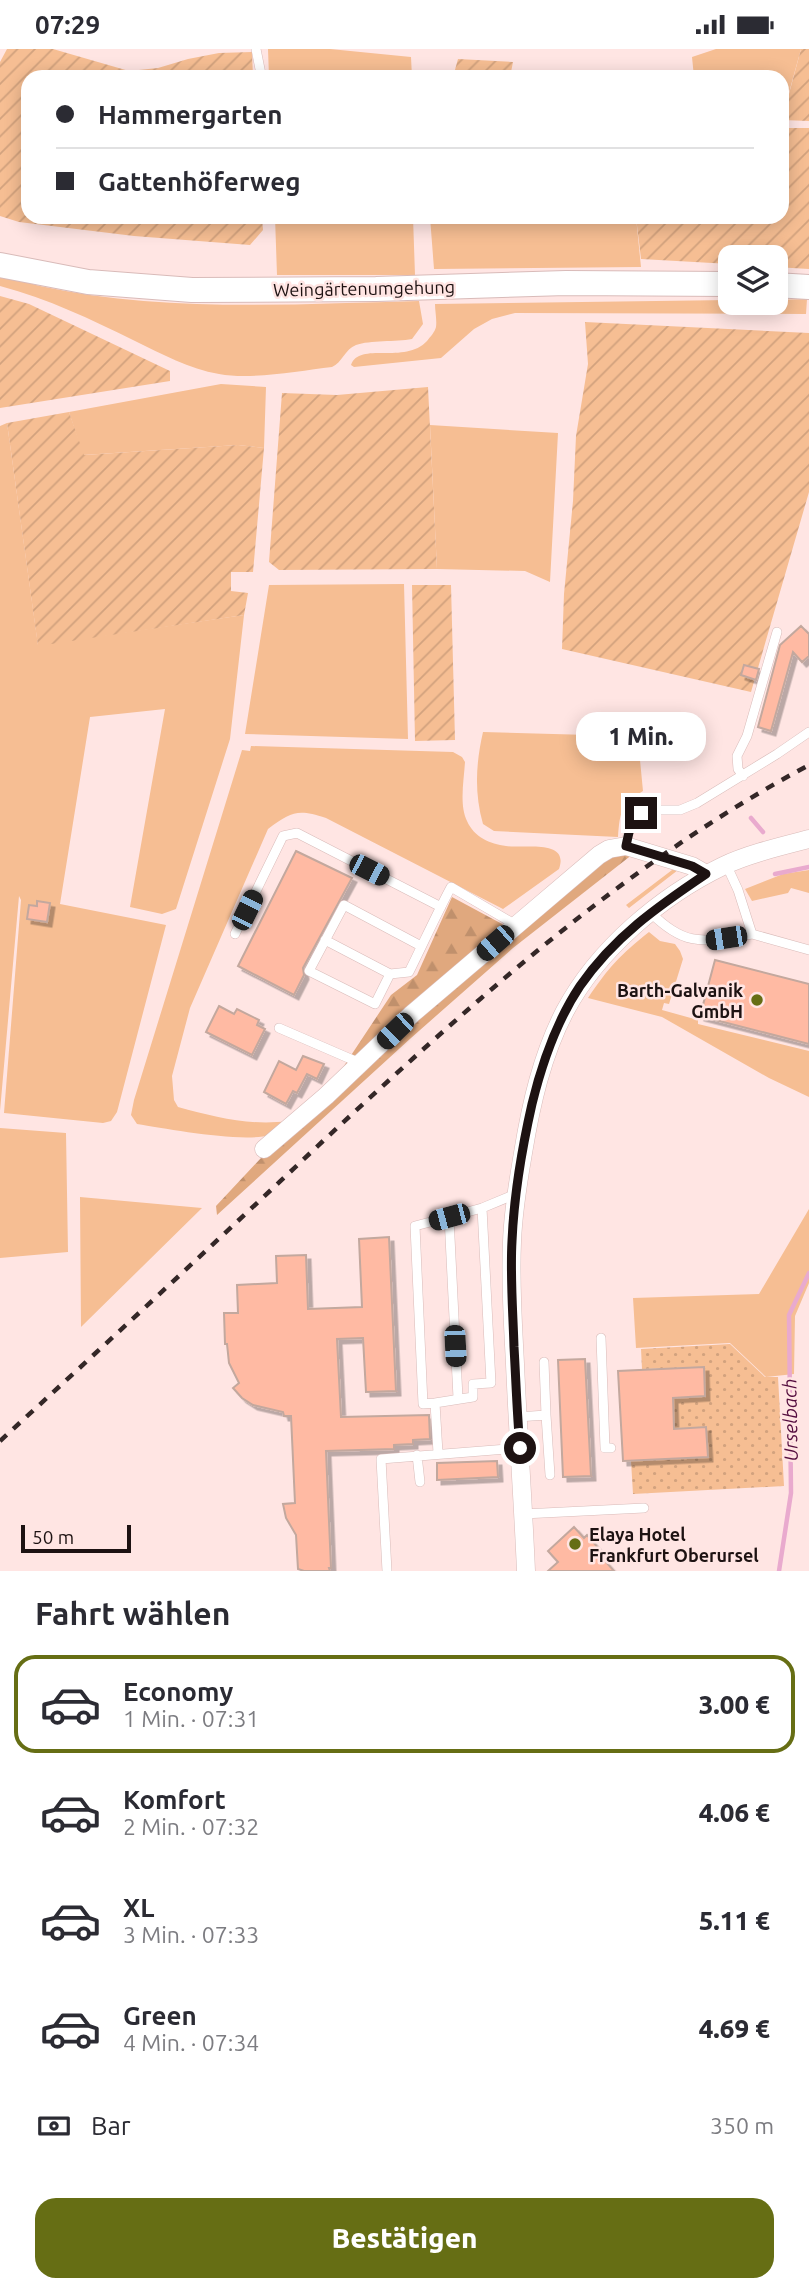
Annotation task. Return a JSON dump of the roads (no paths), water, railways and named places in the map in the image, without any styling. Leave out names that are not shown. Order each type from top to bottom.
[{"type":"main road","name":"Weingärtenumgehung","points":[[0,265],[88,282],[192,290],[376,289],[566,283],[718,284]]},
{"type":"main road","points":[[788,286],[809,287]]},
{"type":"street","points":[[526,1571],[512,1253],[516,1194],[527,1125],[540,1072],[573,998],[611,948],[650,912],[706,874],[726,864],[809,839]]},
{"type":"street","points":[[264,1149],[326,1096],[412,1014],[599,855],[609,849],[626,846],[692,866],[706,874]]},
{"type":"lane","points":[[257,49],[260,70]]},
{"type":"lane","points":[[743,776],[738,769],[737,757],[747,736],[777,632]]},
{"type":"lane","points":[[626,846],[629,829],[641,813],[649,810],[680,810],[697,803],[809,732]]},
{"type":"lane","points":[[235,935],[283,836],[297,833],[440,907]]},
{"type":"lane","points":[[726,864],[738,890],[752,934]]},
{"type":"lane","points":[[325,940],[390,974],[408,972],[451,887],[516,925]]},
{"type":"lane","points":[[390,974],[375,1004],[309,971],[344,905],[421,946]]},
{"type":"lane","points":[[650,912],[668,930],[700,941],[752,934],[809,950]]},
{"type":"lane","points":[[279,1028],[360,1063]]},
{"type":"lane","points":[[482,1208],[491,1383],[473,1384],[473,1397],[423,1404],[415,1226],[482,1208],[516,1194]]},
{"type":"lane","points":[[449,1217],[458,1398]]},
{"type":"lane","points":[[601,1338],[605,1448],[611,1448]]},
{"type":"lane","points":[[544,1362],[550,1475]]},
{"type":"lane","points":[[435,1403],[438,1453]]},
{"type":"lane","points":[[518,1417],[547,1415]]},
{"type":"lane","points":[[387,1571],[381,1459],[520,1448]]},
{"type":"lane","points":[[417,1455],[420,1482]]},
{"type":"lane","points":[[523,1514],[644,1508]]},
{"type":"waterway","points":[[751,818],[763,832]]},
{"type":"waterway","points":[[775,874],[809,867]]},
{"type":"waterway","name":"Urselbach","points":[[779,1571],[791,1493],[789,1315],[809,1273]]},
{"type":"railway","points":[[0,1441],[379,1089],[554,937],[677,845],[742,803],[809,765]]},
{"type":"place","name":"Barth-Galvanik GmbH","points":[[757,1000]]},
{"type":"place","name":"Elaya Hotel Frankfurt Oberursel","points":[[575,1544]]}]
